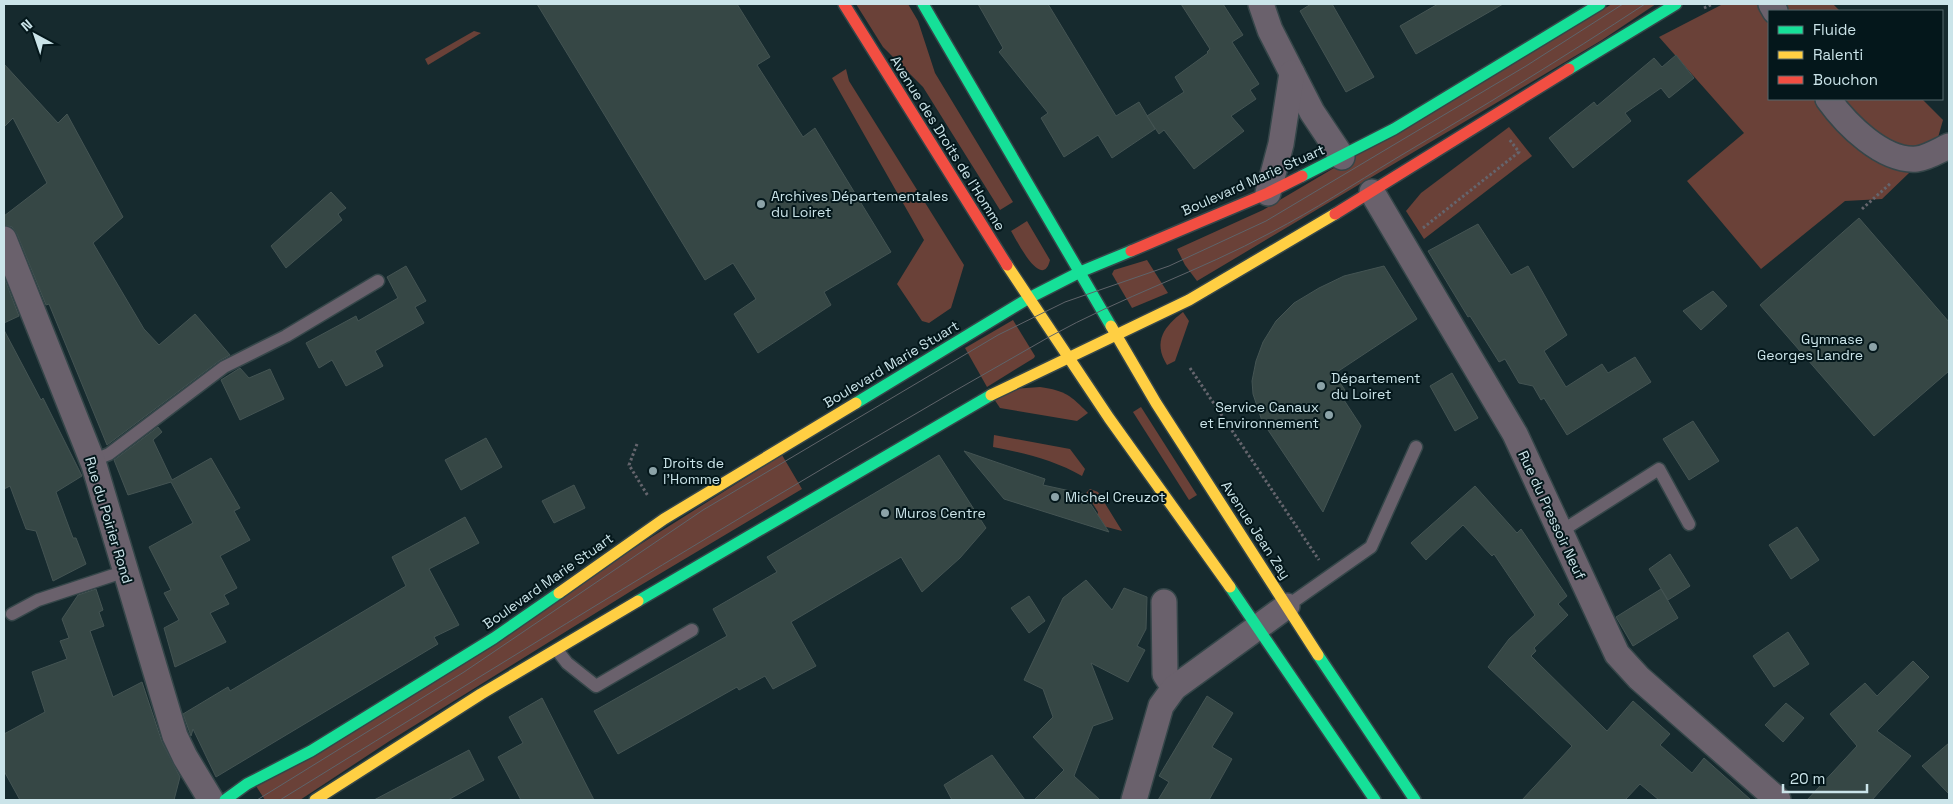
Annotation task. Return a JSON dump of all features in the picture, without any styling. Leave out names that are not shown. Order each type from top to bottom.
[{"type":"main road","name":"Avenue des Droits de l'Homme","points":[[844,4],[978,221],[1029,298]]},
{"type":"main road","points":[[923,4],[1080,272]]},
{"type":"main road","name":"Boulevard Marie Stuart","points":[[225,800],[247,784],[311,751],[494,638],[664,519],[1029,298],[1080,272],[1268,193],[1342,157],[1394,130],[1600,4]]},
{"type":"main road","points":[[315,800],[481,694],[982,399],[1189,300],[1372,192],[1631,30],[1676,4]]},
{"type":"main road","name":"Avenue Jean Zay","points":[[1080,272],[1156,402],[1415,800]]},
{"type":"main road","points":[[1029,298],[1109,418],[1260,627],[1375,800]]},
{"type":"street","points":[[1261,4],[1270,30],[1312,112],[1342,157]]},
{"type":"street","points":[[1268,193],[1281,144],[1292,73]]},
{"type":"street","points":[[1829,100],[1838,114],[1858,134],[1878,148],[1899,156],[1918,159],[1949,146]]},
{"type":"street","name":"Rue du Pressoir Neuf","points":[[1372,192],[1515,434],[1617,654],[1639,678],[1778,800]]},
{"type":"street","name":"Rue du Poirier Rond","points":[[4,239],[92,461],[176,736],[185,757],[211,800]]},
{"type":"street","points":[[1164,602],[1165,674],[1174,688]]},
{"type":"street","points":[[1134,800],[1161,706],[1174,688],[1287,606]]},
{"type":"lane","points":[[92,461],[108,454],[224,367],[286,336],[378,281]]},
{"type":"lane","points":[[1287,606],[1371,547],[1416,447]]},
{"type":"lane","points":[[1560,532],[1658,469],[1689,524]]},
{"type":"lane","points":[[12,614],[38,600],[126,571]]},
{"type":"lane","points":[[557,650],[567,663],[596,686],[692,630]]},
{"type":"path","points":[[1403,243],[1520,152]]},
{"type":"path","points":[[1190,368],[1323,567]]},
{"type":"path","points":[[637,444],[629,465],[652,503]]},
{"type":"shaded area","points":[[856,4],[908,4],[918,21],[935,73],[1013,202],[1000,210],[923,87],[883,47]]},
{"type":"shaded area","points":[[1612,4],[1656,4],[1602,40],[1197,281],[1185,265],[1177,249],[1263,210]]},
{"type":"shaded area","points":[[1723,4],[1833,4],[1839,10],[1768,10],[1768,100],[1923,100],[1943,120],[1935,148],[1882,199],[1845,201],[1761,269],[1687,181],[1744,133],[1659,37]]},
{"type":"shaded area","points":[[474,31],[481,33],[428,65],[425,59]]},
{"type":"shaded area","points":[[846,69],[849,81],[964,265],[951,308],[929,323],[922,321],[897,284],[924,240],[832,78]]},
{"type":"shaded area","points":[[1509,127],[1532,156],[1424,239],[1406,211],[1421,193]]},
{"type":"shaded area","points":[[1027,221],[1050,260],[1046,268],[1041,270],[1035,267],[1029,260],[1011,231]]},
{"type":"shaded area","points":[[1147,260],[1168,293],[1132,308],[1112,274],[1114,270]]},
{"type":"shaded area","points":[[1183,312],[1189,321],[1175,361],[1167,365],[1161,349],[1161,341],[1166,329]]},
{"type":"shaded area","points":[[1013,320],[1035,356],[987,387],[965,348]]},
{"type":"shaded area","points":[[1040,387],[1062,392],[1077,402],[1088,413],[1077,421],[1000,408],[994,399],[1014,389]]},
{"type":"shaded area","points":[[1141,407],[1197,495],[1189,500],[1133,412]]},
{"type":"shaded area","points":[[994,435],[1070,449],[1085,469],[1082,476],[1039,458],[993,447]]},
{"type":"shaded area","points":[[782,455],[802,489],[636,588],[391,740],[300,800],[265,800],[256,786]]},
{"type":"shaded area","points":[[1090,489],[1098,492],[1122,531],[1095,524],[1098,512],[1086,493]]},
{"type":"building","name":"Archives Départementales du Loiret","points":[[537,4],[737,4],[770,57],[757,65],[803,137],[815,128],[891,252],[824,292],[831,305],[758,353],[734,314],[756,299],[733,263],[705,280]]},
{"type":"building","points":[[978,4],[1048,4],[1116,116],[1139,102],[1155,129],[1112,158],[1098,135],[1064,157],[1041,118],[1048,113],[999,52],[1003,48]]},
{"type":"building","points":[[1181,4],[1223,4],[1243,35],[1232,42],[1259,84],[1250,90],[1256,99],[1231,116],[1244,131],[1194,169],[1164,130],[1159,134],[1147,116],[1184,92],[1175,77],[1208,53],[1210,49]]},
{"type":"building","points":[[1311,4],[1332,4],[1374,77],[1346,92],[1300,11]]},
{"type":"building","points":[[1438,4],[1503,4],[1416,54],[1400,26]]},
{"type":"building","points":[[1676,55],[1694,78],[1669,98],[1661,88],[1625,113],[1631,121],[1573,168],[1549,138],[1594,102],[1597,106],[1654,58],[1662,67]]},
{"type":"building","points":[[4,64],[58,123],[67,114],[123,217],[93,243],[144,329],[159,345],[195,314],[230,355],[219,361],[107,445],[49,304],[46,305],[17,234],[12,227],[4,225],[4,216],[47,183],[13,118],[4,127]]},
{"type":"building","points":[[331,192],[346,208],[338,214],[342,220],[286,268],[271,246]]},
{"type":"building","name":"Gymnase Georges Landre","points":[[1859,218],[1949,322],[1949,371],[1874,436],[1760,305]]},
{"type":"building","points":[[1478,224],[1511,275],[1528,266],[1567,335],[1544,351],[1566,387],[1602,364],[1608,373],[1635,357],[1651,382],[1567,435],[1544,398],[1541,400],[1533,386],[1519,383],[1505,359],[1499,362],[1470,316],[1468,317],[1428,251]]},
{"type":"building","points":[[406,266],[426,301],[415,307],[424,323],[375,351],[383,366],[346,386],[332,360],[319,368],[306,343],[356,316],[358,321],[398,298],[387,277]]},
{"type":"building","name":"Département du Loiret","points":[[1384,266],[1417,319],[1334,374],[1347,393],[1342,397],[1361,426],[1323,512],[1262,421],[1253,394],[1252,381],[1256,361],[1263,342],[1276,321],[1294,303],[1344,276]]},
{"type":"building","points":[[4,277],[19,316],[4,323]]},
{"type":"building","points":[[1713,291],[1727,306],[1701,330],[1683,311]]},
{"type":"building","points":[[4,330],[41,400],[43,398],[82,476],[56,492],[73,538],[76,538],[86,564],[53,581],[36,531],[26,529],[10,486],[4,489]]},
{"type":"building","points":[[240,368],[249,378],[270,369],[284,399],[240,420],[221,380]]},
{"type":"building","points":[[1452,373],[1478,418],[1455,431],[1430,386]]},
{"type":"building","points":[[1693,421],[1719,461],[1689,480],[1663,439]]},
{"type":"building","points":[[158,427],[162,432],[153,440],[172,480],[211,458],[240,508],[234,511],[250,540],[220,556],[237,588],[224,595],[229,604],[210,613],[226,642],[175,667],[164,628],[179,620],[164,593],[171,590],[149,547],[193,523],[171,482],[128,495],[114,460]]},
{"type":"building","points":[[486,438],[502,467],[461,490],[445,460]]},
{"type":"building","points":[[964,451],[1045,479],[1043,485],[1084,494],[1109,532],[1004,499]]},
{"type":"building","points":[[939,455],[986,528],[960,558],[922,592],[901,557],[791,622],[816,666],[773,689],[765,676],[739,690],[737,687],[618,754],[594,711],[727,636],[713,609],[777,572],[767,557]]},
{"type":"building","points":[[574,485],[585,508],[554,523],[542,501]]},
{"type":"building","points":[[1475,486],[1517,533],[1521,529],[1567,596],[1558,604],[1568,615],[1534,648],[1536,651],[1531,656],[1607,731],[1633,701],[1670,734],[1660,745],[1692,773],[1704,758],[1751,800],[1659,800],[1640,784],[1625,800],[1522,800],[1572,746],[1488,667],[1509,639],[1535,615],[1494,554],[1492,556],[1463,525],[1426,560],[1411,543]]},
{"type":"building","points":[[465,517],[479,543],[429,569],[459,625],[434,637],[438,644],[216,777],[193,729],[191,736],[183,714],[228,687],[230,691],[406,586],[392,557]]},
{"type":"building","points":[[1797,527],[1819,560],[1791,579],[1769,545]]},
{"type":"building","points":[[1670,554],[1690,586],[1668,600],[1649,569]]},
{"type":"building","points":[[1086,580],[1112,610],[1124,588],[1147,597],[1146,629],[1137,646],[1145,650],[1128,682],[1091,663],[1113,719],[1093,726],[1074,776],[1100,800],[1034,800],[1064,770],[1033,737],[1053,717],[1043,689],[1024,680],[1063,598]]},
{"type":"building","points":[[96,589],[103,610],[99,612],[104,626],[90,631],[113,697],[142,682],[162,742],[180,777],[174,800],[20,800],[4,771],[4,734],[45,712],[32,672],[67,659],[60,641],[69,638],[62,619],[78,595]]},
{"type":"building","points":[[1661,589],[1678,618],[1633,646],[1616,617]]},
{"type":"building","points":[[1029,596],[1045,621],[1029,633],[1011,608]]},
{"type":"building","points":[[1788,632],[1809,664],[1774,687],[1753,656]]},
{"type":"building","points":[[1913,661],[1929,677],[1877,731],[1911,756],[1872,800],[1807,800],[1857,746],[1830,714],[1865,683],[1877,696]]},
{"type":"building","points":[[1207,696],[1233,713],[1212,747],[1232,759],[1209,800],[1158,800],[1169,782],[1159,776]]},
{"type":"building","points":[[542,698],[594,800],[521,800],[498,757],[523,743],[509,717]]},
{"type":"building","points":[[1786,703],[1804,718],[1783,742],[1765,725]]},
{"type":"building","points":[[1949,743],[1949,794],[1922,766]]},
{"type":"building","points":[[469,750],[484,780],[448,800],[374,800]]},
{"type":"building","points":[[992,755],[1025,800],[952,800],[944,785]]},
{"type":"tram line","points":[[257,800],[464,672],[703,510],[998,335],[1065,302],[1169,266],[1266,221],[1526,66],[1623,4]]},
{"type":"tram line","points":[[280,800],[855,449],[1049,337],[1104,309],[1217,259],[1288,224],[1521,83],[1645,4]]},
{"type":"traffic: fast","points":[[923,4],[1111,326]]},
{"type":"traffic: fast","points":[[1302,176],[1394,129],[1600,4]]},
{"type":"traffic: fast","points":[[1569,69],[1676,4]]},
{"type":"traffic: fast","points":[[856,403],[1029,298],[1080,272],[1131,251]]},
{"type":"traffic: fast","points":[[638,601],[991,395]]},
{"type":"traffic: fast","points":[[1230,587],[1375,800]]},
{"type":"traffic: fast","points":[[225,800],[247,784],[311,751],[494,638],[559,593]]},
{"type":"traffic: fast","points":[[1318,655],[1415,800]]},
{"type":"traffic: slow","points":[[991,395],[1189,300],[1335,214]]},
{"type":"traffic: slow","points":[[1007,265],[1109,418],[1230,587]]},
{"type":"traffic: slow","points":[[1111,326],[1156,403],[1318,655]]},
{"type":"traffic: slow","points":[[559,593],[664,519],[856,403]]},
{"type":"traffic: slow","points":[[315,800],[481,694],[638,601]]},
{"type":"traffic: jam","points":[[844,4],[1007,265]]},
{"type":"traffic: jam","points":[[1335,214],[1569,69]]},
{"type":"traffic: jam","points":[[1131,251],[1268,193],[1302,176]]},
{"type":"place","name":"Archives Départementales du Loiret","points":[[761,204]]},
{"type":"place","name":"Gymnase Georges Landre","points":[[1873,347]]},
{"type":"place","name":"Département du Loiret","points":[[1321,386]]},
{"type":"place","name":"Service Canaux et Environnement","points":[[1329,415]]},
{"type":"place","name":"Droits de l'Homme","points":[[653,471]]},
{"type":"place","name":"Michel Creuzot","points":[[1055,497]]},
{"type":"place","name":"Muros Centre","points":[[885,513]]}]
